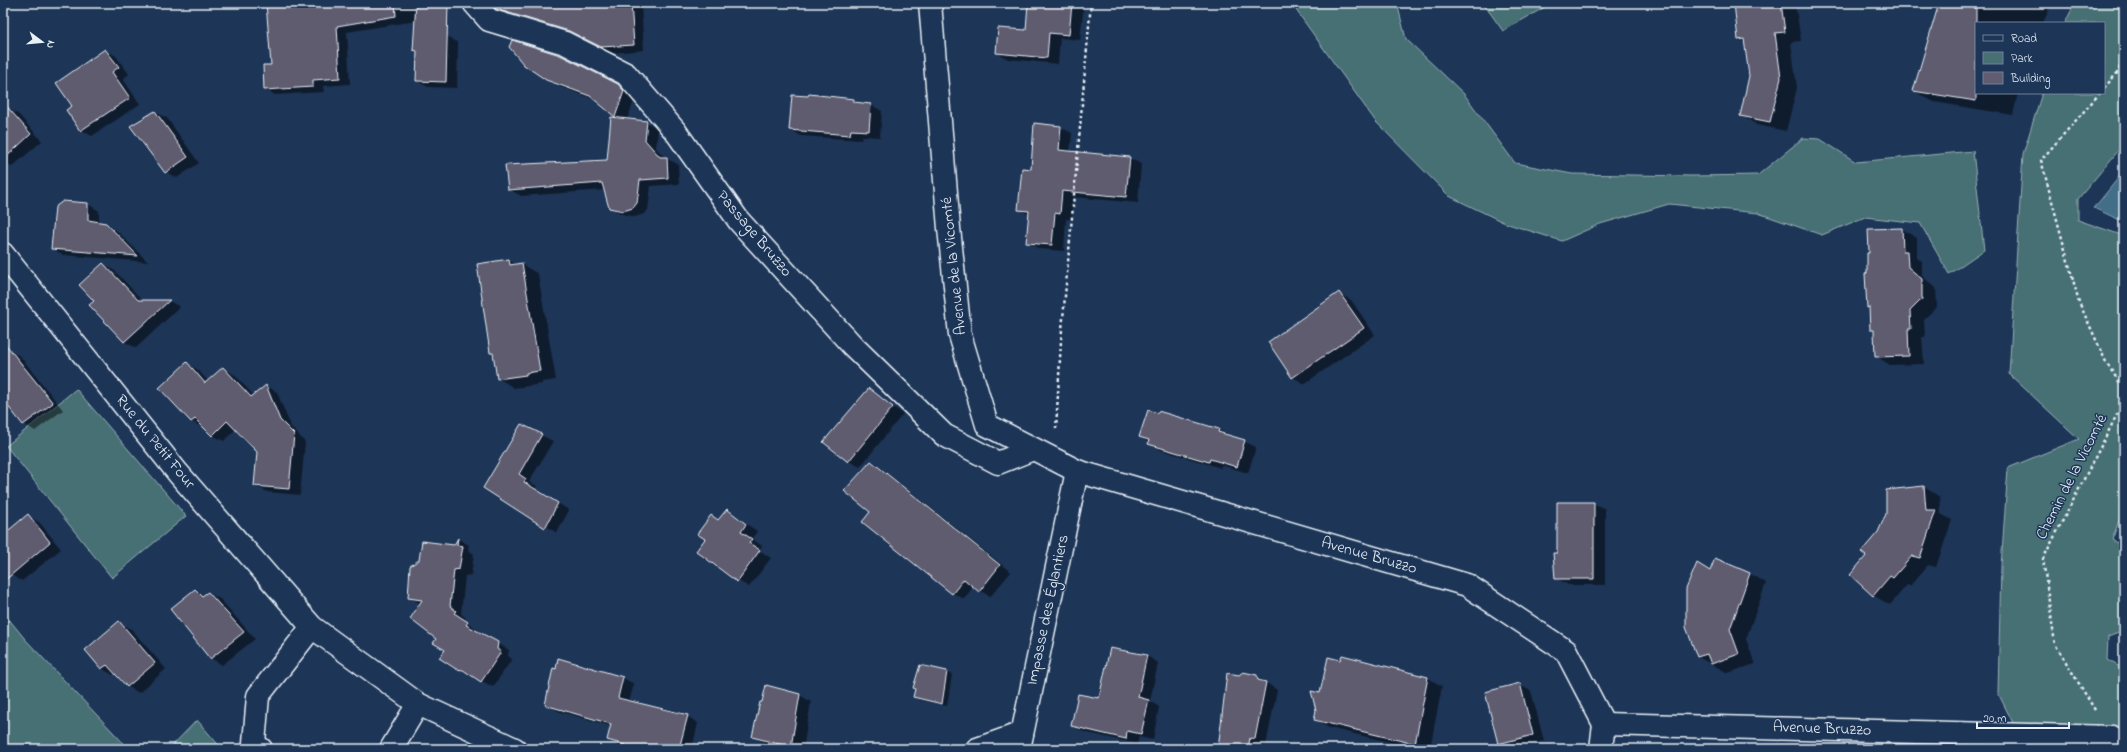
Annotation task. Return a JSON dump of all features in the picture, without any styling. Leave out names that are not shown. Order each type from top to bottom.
[{"type":"street","name":"Passage Bruzzo","points":[[474,3],[489,20],[565,43],[626,74],[676,132],[739,221],[853,346],[944,435],[998,463],[1033,449]]},
{"type":"street","name":"Avenue de la Vicomté","points":[[930,3],[949,228],[960,335],[986,425],[1077,471]]},
{"type":"street","name":"Rue du Petit Four","points":[[3,254],[178,472],[312,627],[418,704],[515,749]]},
{"type":"street","name":"Avenue Bruzzo","points":[[1077,471],[1468,585],[1566,651],[1604,724],[2112,737]]},
{"type":"street","name":"Impasse des Églantiers","points":[[1021,741],[1077,471]]},
{"type":"street","points":[[261,749],[254,743],[258,696],[312,627]]},
{"type":"street","points":[[391,749],[418,704]]},
{"type":"street","points":[[1601,749],[1604,724]]},
{"type":"street","points":[[977,749],[1021,741]]},
{"type":"path","points":[[1033,449],[1056,430],[1061,341],[1091,3]]},
{"type":"path","points":[[2105,87],[2119,71],[2124,44]]},
{"type":"path","name":"Chemin de la Vicomté","points":[[2099,94],[2041,160],[2079,302],[2106,362],[2123,388],[2122,405],[2043,559],[2055,644],[2112,737]]},
{"type":"green space","points":[[1291,3],[1397,3],[1406,39],[1464,94],[1515,163],[1572,174],[1693,176],[1758,175],[1803,138],[1820,139],[1856,162],[1973,151],[1984,250],[1949,274],[1920,223],[1865,217],[1822,235],[1758,213],[1669,204],[1600,224],[1562,241],[1505,223],[1449,196],[1376,122]]},
{"type":"green space","points":[[1483,3],[1552,3],[1503,31]]},
{"type":"green space","points":[[2075,3],[2124,3],[2124,144],[2078,199],[2078,220],[2124,236],[2124,507],[2112,540],[2124,546],[2124,631],[2108,637],[2107,660],[2124,669],[2124,749],[2026,749],[1998,693],[2001,566],[2008,468],[2079,439],[2009,374],[2023,154],[2042,94],[2105,94],[2105,22],[2066,22]]},
{"type":"green space","points":[[76,389],[186,516],[112,578],[6,446]]},
{"type":"green space","points":[[3,612],[25,639],[129,749],[3,749]]},
{"type":"green space","points":[[197,720],[222,749],[169,749]]},
{"type":"water","points":[[2124,171],[2124,222],[2094,208]]},
{"type":"building","points":[[266,3],[395,3],[396,16],[337,26],[340,78],[313,80],[313,87],[264,90],[263,65],[271,65]]},
{"type":"building","points":[[416,3],[448,3],[446,82],[416,81],[417,51],[413,50]]},
{"type":"building","points":[[491,3],[631,3],[634,45],[601,47],[569,31],[496,9]]},
{"type":"building","points":[[1028,3],[1072,3],[1069,35],[1049,33],[1047,58],[996,53],[998,28],[1026,30]]},
{"type":"building","points":[[1734,3],[1781,3],[1785,32],[1775,33],[1781,78],[1770,122],[1740,116],[1749,76],[1744,39],[1738,40]]},
{"type":"building","points":[[1939,3],[1976,3],[1976,101],[1913,91]]},
{"type":"building","points":[[512,40],[560,55],[618,84],[624,91],[615,117],[590,96],[546,80],[524,65],[509,47]]},
{"type":"building","points":[[105,49],[119,67],[112,72],[130,98],[80,131],[66,110],[72,106],[56,83]]},
{"type":"building","points":[[809,94],[854,99],[854,102],[871,104],[869,131],[851,130],[850,135],[789,130],[792,95],[808,96]]},
{"type":"building","points":[[3,102],[31,134],[3,160]]},
{"type":"building","points":[[155,111],[188,157],[165,173],[130,126]]},
{"type":"building","points":[[611,117],[647,121],[645,140],[660,157],[667,157],[668,178],[640,180],[637,203],[633,208],[623,211],[609,208],[602,183],[508,190],[505,165],[607,160]]},
{"type":"building","points":[[1034,123],[1061,126],[1059,150],[1130,157],[1126,197],[1062,191],[1060,214],[1055,213],[1052,245],[1026,243],[1029,211],[1018,210],[1022,168],[1031,169]]},
{"type":"building","points":[[63,201],[88,203],[88,220],[106,223],[138,256],[51,249],[55,207]]},
{"type":"building","points":[[1902,228],[1903,251],[1907,251],[1908,267],[1922,279],[1922,299],[1910,311],[1911,329],[1908,329],[1909,356],[1875,357],[1874,330],[1870,330],[1865,274],[1867,273],[1867,253],[1869,253],[1868,229]]},
{"type":"building","points":[[509,259],[510,265],[522,263],[540,371],[526,373],[526,375],[497,379],[493,353],[490,353],[477,264]]},
{"type":"building","points":[[103,263],[138,300],[170,300],[124,342],[89,305],[94,301],[79,285]]},
{"type":"building","points":[[1339,292],[1364,328],[1292,378],[1268,342]]},
{"type":"building","points":[[3,341],[53,403],[23,425],[3,400]]},
{"type":"building","points":[[187,362],[205,383],[223,367],[251,397],[266,385],[280,420],[294,434],[289,489],[254,486],[257,452],[227,421],[212,436],[195,419],[191,422],[159,388]]},
{"type":"building","points":[[869,388],[893,407],[848,462],[823,442]]},
{"type":"building","points":[[1148,410],[1158,413],[1158,411],[1219,429],[1218,432],[1245,440],[1237,467],[1210,459],[1209,462],[1148,444],[1149,440],[1139,437]]},
{"type":"building","points":[[521,424],[542,434],[519,474],[526,479],[524,482],[558,503],[545,528],[483,488]]},
{"type":"building","points":[[871,461],[1000,565],[979,592],[964,579],[952,594],[862,522],[870,512],[844,491]]},
{"type":"building","points":[[1924,486],[1926,510],[1936,510],[1920,558],[1912,556],[1893,578],[1890,576],[1873,596],[1850,575],[1866,556],[1861,552],[1878,532],[1886,514],[1886,490]]},
{"type":"building","points":[[1557,502],[1594,502],[1594,579],[1555,579],[1553,553],[1557,553]]},
{"type":"building","points":[[727,509],[746,524],[741,532],[752,539],[749,543],[760,550],[737,582],[696,551],[705,539],[697,534],[711,515],[718,520]]},
{"type":"building","points":[[28,514],[50,542],[3,582],[3,535]]},
{"type":"building","points":[[458,538],[457,545],[463,546],[459,569],[454,570],[450,606],[456,611],[454,613],[468,622],[466,625],[498,642],[497,649],[501,652],[481,682],[463,670],[456,669],[439,658],[445,650],[433,643],[436,639],[410,619],[422,600],[408,598],[410,566],[419,560],[422,541],[454,545]]},
{"type":"building","points":[[1715,558],[1750,573],[1730,629],[1739,654],[1711,664],[1707,654],[1697,657],[1686,627],[1686,589],[1697,563],[1710,571]]},
{"type":"building","points":[[195,589],[202,596],[208,592],[244,632],[210,659],[170,609]]},
{"type":"building","points":[[119,621],[155,663],[127,687],[107,665],[101,669],[85,650]]},
{"type":"building","points":[[1110,648],[1147,655],[1138,697],[1149,700],[1141,734],[1127,731],[1126,739],[1071,726],[1078,694],[1099,698]]},
{"type":"building","points":[[1342,655],[1428,677],[1415,744],[1314,720],[1316,710],[1311,691],[1320,693],[1328,657],[1340,660]]},
{"type":"building","points":[[558,658],[623,677],[618,698],[688,715],[679,749],[624,749],[625,745],[607,740],[611,724],[545,705],[553,668],[556,669]]},
{"type":"building","points":[[920,665],[947,671],[942,704],[913,697],[915,689],[913,688]]},
{"type":"building","points":[[1243,672],[1257,675],[1258,680],[1266,682],[1255,739],[1250,738],[1248,749],[1218,749],[1227,673],[1239,675]]},
{"type":"building","points":[[1520,683],[1533,735],[1498,744],[1485,692]]},
{"type":"building","points":[[766,685],[800,694],[791,747],[752,737],[760,702],[762,702]]}]
